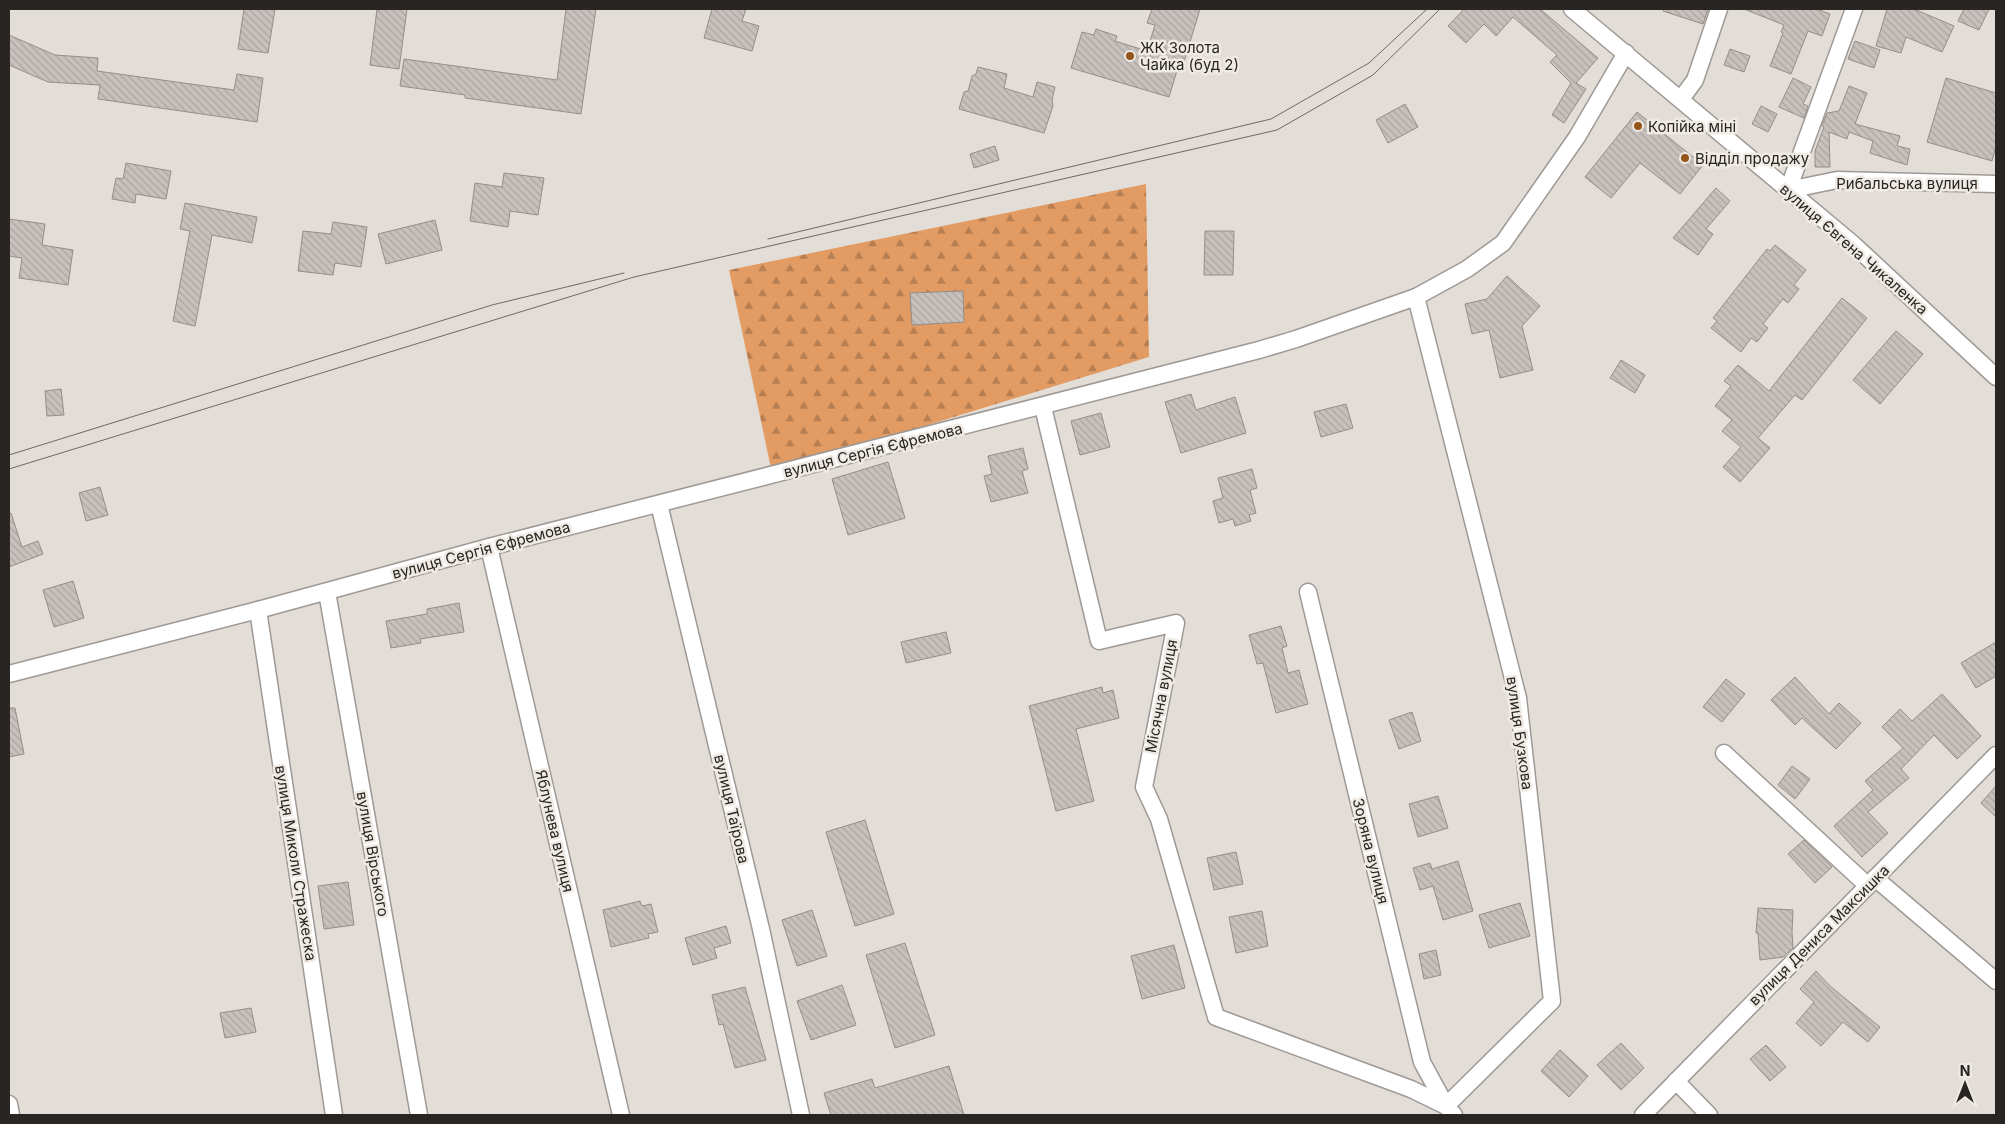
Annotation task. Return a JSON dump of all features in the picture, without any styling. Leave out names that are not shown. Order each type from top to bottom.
[{"type":"street","name":"вулиця Євгена Чикаленка","points":[[1572,9],[1854,245],[1996,377]]},
{"type":"street","points":[[1681,99],[1696,80],[1719,9]]},
{"type":"street","points":[[1788,190],[1854,9]]},
{"type":"street","name":"вулиця Сергія Єфремова","points":[[9,674],[327,592],[489,547],[1043,407],[1296,340],[1416,296],[1467,269],[1503,243],[1577,137],[1626,53]]},
{"type":"street","name":"Рибальська вулиця","points":[[1788,190],[1837,180],[1996,184]]},
{"type":"street","name":"вулиця Бузкова","points":[[1416,296],[1518,698],[1552,1001],[1450,1111]]},
{"type":"street","name":"Місячна вулиця","points":[[1043,407],[1099,641],[1176,623],[1144,787],[1159,819],[1216,1017],[1411,1090],[1450,1111]]},
{"type":"street","name":"вулиця Таїрова","points":[[659,504],[761,929],[801,1115]]},
{"type":"street","name":"Яблунева вулиця","points":[[489,547],[621,1115]]},
{"type":"street","name":"вулиця Вірського","points":[[327,592],[419,1115]]},
{"type":"street","name":"Зоряна вулиця","points":[[1308,592],[1422,1062],[1450,1111]]},
{"type":"street","name":"вулиця Миколи Стражеска","points":[[258,610],[334,1115]]},
{"type":"street","points":[[1724,753],[1871,882],[1996,981]]},
{"type":"street","name":"вулиця Дениса Максишка","points":[[1643,1115],[1996,756]]},
{"type":"street","points":[[1676,1081],[1709,1115]]},
{"type":"street","points":[[9,1104],[10,1115]]},
{"type":"green space","points":[[1146,184],[1149,357],[772,473],[729,270]]},
{"type":"building","points":[[244,9],[275,9],[268,53],[238,49]]},
{"type":"building","points":[[377,9],[407,9],[399,69],[370,65]]},
{"type":"building","points":[[566,9],[596,9],[581,114],[465,98],[465,95],[400,86],[404,59],[557,80]]},
{"type":"building","points":[[712,9],[746,9],[742,21],[759,26],[752,51],[704,38]]},
{"type":"building","name":"ЖК Золота Чайка (буд 2)","points":[[1152,9],[1200,9],[1184,62],[1180,61],[1169,97],[1071,68],[1082,32],[1094,35],[1096,29],[1117,36],[1115,41],[1147,51],[1155,25],[1147,23]]},
{"type":"building","points":[[1464,9],[1540,9],[1598,58],[1576,83],[1586,89],[1564,123],[1552,115],[1571,83],[1550,62],[1557,55],[1513,17],[1496,36],[1484,24],[1466,43],[1448,26]]},
{"type":"building","points":[[1664,9],[1708,9],[1703,24],[1663,11]]},
{"type":"building","points":[[1744,9],[1817,9],[1830,14],[1822,36],[1808,31],[1791,74],[1770,66],[1783,33],[1781,32],[1784,25]]},
{"type":"building","points":[[1887,9],[1914,9],[1954,26],[1942,52],[1906,37],[1901,53],[1876,46]]},
{"type":"building","points":[[1964,9],[1989,9],[1979,30],[1958,21]]},
{"type":"building","points":[[9,35],[55,55],[98,58],[97,71],[234,90],[237,74],[263,78],[257,122],[98,99],[100,85],[48,82],[9,65]]},
{"type":"building","points":[[1855,41],[1880,50],[1874,68],[1848,59]]},
{"type":"building","points":[[1730,49],[1750,56],[1744,72],[1724,65]]},
{"type":"building","points":[[978,67],[1007,74],[1004,88],[1033,97],[1037,82],[1055,87],[1052,100],[1053,106],[1044,133],[959,109],[964,92],[968,91],[972,76],[976,74]]},
{"type":"building","points":[[1793,78],[1811,87],[1803,104],[1808,106],[1804,118],[1779,107]]},
{"type":"building","points":[[1946,78],[1996,93],[1996,146],[1992,161],[1927,142]]},
{"type":"building","points":[[1849,86],[1867,93],[1855,124],[1900,136],[1897,146],[1910,149],[1907,165],[1870,153],[1873,141],[1849,132],[1847,139],[1829,132],[1830,167],[1815,167],[1815,151],[1827,113],[1839,111]]},
{"type":"building","points":[[1405,104],[1418,127],[1388,143],[1376,120]]},
{"type":"building","points":[[1761,106],[1777,114],[1768,132],[1752,124]]},
{"type":"building","points":[[1637,112],[1703,165],[1680,194],[1640,163],[1611,198],[1585,177]]},
{"type":"building","points":[[995,146],[999,160],[974,168],[970,154]]},
{"type":"building","points":[[126,163],[171,171],[166,199],[136,194],[135,203],[112,199],[116,178],[123,179]]},
{"type":"building","points":[[504,173],[544,178],[538,215],[510,211],[508,227],[470,221],[475,183],[502,187]]},
{"type":"building","points":[[1716,188],[1730,201],[1706,229],[1713,234],[1698,255],[1673,238]]},
{"type":"building","points":[[185,203],[257,217],[252,243],[212,235],[195,326],[173,321],[190,231],[180,229]]},
{"type":"building","points":[[9,219],[45,224],[42,245],[73,250],[68,285],[19,278],[22,258],[9,256]]},
{"type":"building","points":[[435,220],[442,250],[386,264],[378,234]]},
{"type":"building","points":[[333,222],[367,227],[361,267],[335,263],[333,275],[298,271],[303,231],[331,234]]},
{"type":"building","points":[[1205,231],[1234,231],[1233,275],[1204,275]]},
{"type":"building","points":[[1775,245],[1806,270],[1794,285],[1799,289],[1788,303],[1783,299],[1763,324],[1768,328],[1757,342],[1751,338],[1741,352],[1711,328],[1717,321],[1713,318],[1767,249],[1770,251]]},
{"type":"building","points":[[1507,276],[1540,306],[1522,326],[1533,370],[1500,378],[1489,330],[1472,334],[1465,304],[1487,299]]},
{"type":"building","points":[[963,291],[964,322],[912,325],[910,293]]},
{"type":"building","points":[[1842,298],[1867,318],[1802,400],[1795,395],[1758,438],[1770,448],[1740,482],[1723,467],[1741,447],[1722,431],[1732,420],[1715,406],[1731,386],[1724,381],[1738,365],[1769,391]]},
{"type":"building","points":[[1896,331],[1923,354],[1880,404],[1853,380]]},
{"type":"building","points":[[1621,360],[1645,375],[1635,393],[1610,378]]},
{"type":"building","points":[[61,389],[64,415],[47,416],[45,391]]},
{"type":"building","points":[[1191,394],[1196,410],[1235,397],[1246,433],[1181,453],[1165,402]]},
{"type":"building","points":[[1346,404],[1353,428],[1321,437],[1314,412]]},
{"type":"building","points":[[1101,413],[1110,447],[1080,455],[1071,421]]},
{"type":"building","points":[[1023,448],[1028,469],[1022,471],[1028,493],[991,502],[984,476],[992,474],[988,456]]},
{"type":"building","points":[[888,462],[905,518],[848,535],[832,479]]},
{"type":"building","points":[[1252,469],[1257,488],[1250,490],[1256,513],[1249,515],[1251,521],[1235,526],[1233,519],[1219,523],[1213,501],[1223,498],[1218,478]]},
{"type":"building","points":[[100,487],[108,515],[86,521],[79,493]]},
{"type":"building","points":[[11,513],[22,547],[38,541],[43,554],[9,567],[9,514]]},
{"type":"building","points":[[73,581],[84,618],[54,627],[43,590]]},
{"type":"building","points":[[459,603],[464,632],[420,639],[421,643],[391,648],[386,621],[427,614],[427,609]]},
{"type":"building","points":[[1281,626],[1287,646],[1282,648],[1288,673],[1299,670],[1308,704],[1276,713],[1263,663],[1257,664],[1249,635]]},
{"type":"building","points":[[946,632],[951,653],[906,663],[901,642]]},
{"type":"building","points":[[1996,642],[1996,676],[1976,688],[1961,663]]},
{"type":"building","points":[[1795,677],[1829,714],[1839,703],[1861,723],[1836,749],[1802,718],[1795,725],[1771,700]]},
{"type":"building","points":[[1726,679],[1745,694],[1722,722],[1703,707]]},
{"type":"building","points":[[1102,687],[1103,693],[1113,690],[1119,718],[1076,729],[1094,801],[1056,811],[1029,706]]},
{"type":"building","points":[[1942,694],[1981,736],[1957,759],[1934,735],[1901,769],[1909,778],[1868,812],[1888,833],[1862,857],[1834,826],[1873,790],[1865,781],[1903,748],[1882,727],[1900,709],[1912,721]]},
{"type":"building","points":[[9,708],[15,708],[24,754],[9,757]]},
{"type":"building","points":[[1412,712],[1421,741],[1399,749],[1389,720]]},
{"type":"building","points":[[1792,766],[1810,779],[1795,799],[1778,785]]},
{"type":"building","points":[[1996,786],[1996,817],[1981,803]]},
{"type":"building","points":[[1438,796],[1448,828],[1418,837],[1409,804]]},
{"type":"building","points":[[865,820],[894,914],[855,926],[826,832]]},
{"type":"building","points":[[1804,840],[1832,867],[1815,883],[1788,854]]},
{"type":"building","points":[[1236,852],[1243,884],[1214,890],[1207,858]]},
{"type":"building","points":[[1458,861],[1473,911],[1443,920],[1433,886],[1420,890],[1413,868],[1430,863],[1432,869]]},
{"type":"building","points":[[348,882],[354,925],[324,929],[318,886]]},
{"type":"building","points":[[640,901],[642,906],[651,904],[658,932],[648,934],[649,938],[611,947],[603,910]]},
{"type":"building","points":[[1520,903],[1530,936],[1489,948],[1479,915]]},
{"type":"building","points":[[1758,908],[1793,910],[1793,948],[1783,957],[1760,960],[1758,933],[1756,933]]},
{"type":"building","points":[[812,910],[827,956],[797,966],[782,920]]},
{"type":"building","points":[[1262,911],[1268,946],[1236,953],[1229,917]]},
{"type":"building","points":[[726,926],[731,943],[714,948],[717,958],[693,965],[685,938]]},
{"type":"building","points":[[905,943],[935,1035],[895,1048],[866,955]]},
{"type":"building","points":[[1174,945],[1185,988],[1142,999],[1131,956]]},
{"type":"building","points":[[1436,950],[1441,975],[1424,979],[1419,954]]},
{"type":"building","points":[[1816,971],[1830,986],[1880,1027],[1868,1042],[1843,1022],[1821,1046],[1796,1023],[1814,1002],[1800,989]]},
{"type":"building","points":[[842,985],[856,1025],[811,1040],[797,1001]]},
{"type":"building","points":[[745,987],[766,1060],[735,1068],[723,1024],[719,1025],[712,995]]},
{"type":"building","points":[[251,1008],[256,1032],[225,1038],[220,1013]]},
{"type":"building","points":[[1621,1043],[1644,1068],[1621,1090],[1597,1065]]},
{"type":"building","points":[[1766,1045],[1786,1067],[1770,1081],[1750,1059]]},
{"type":"building","points":[[1560,1050],[1588,1076],[1569,1097],[1541,1071]]},
{"type":"building","points":[[949,1066],[964,1115],[831,1115],[824,1093],[872,1079],[875,1088]]},
{"type":"tram line","points":[[768,239],[1271,119],[1369,63],[1427,9]]},
{"type":"tram line","points":[[9,469],[634,277],[1277,130],[1373,75],[1440,9]]},
{"type":"tram line","points":[[9,455],[492,305],[624,273]]},
{"type":"place","name":"ЖК Золота Чайка (буд 2)","points":[[1130,56]]},
{"type":"place","name":"Копійка міні","points":[[1638,126]]},
{"type":"place","name":"Відділ продажу","points":[[1685,158]]}]
